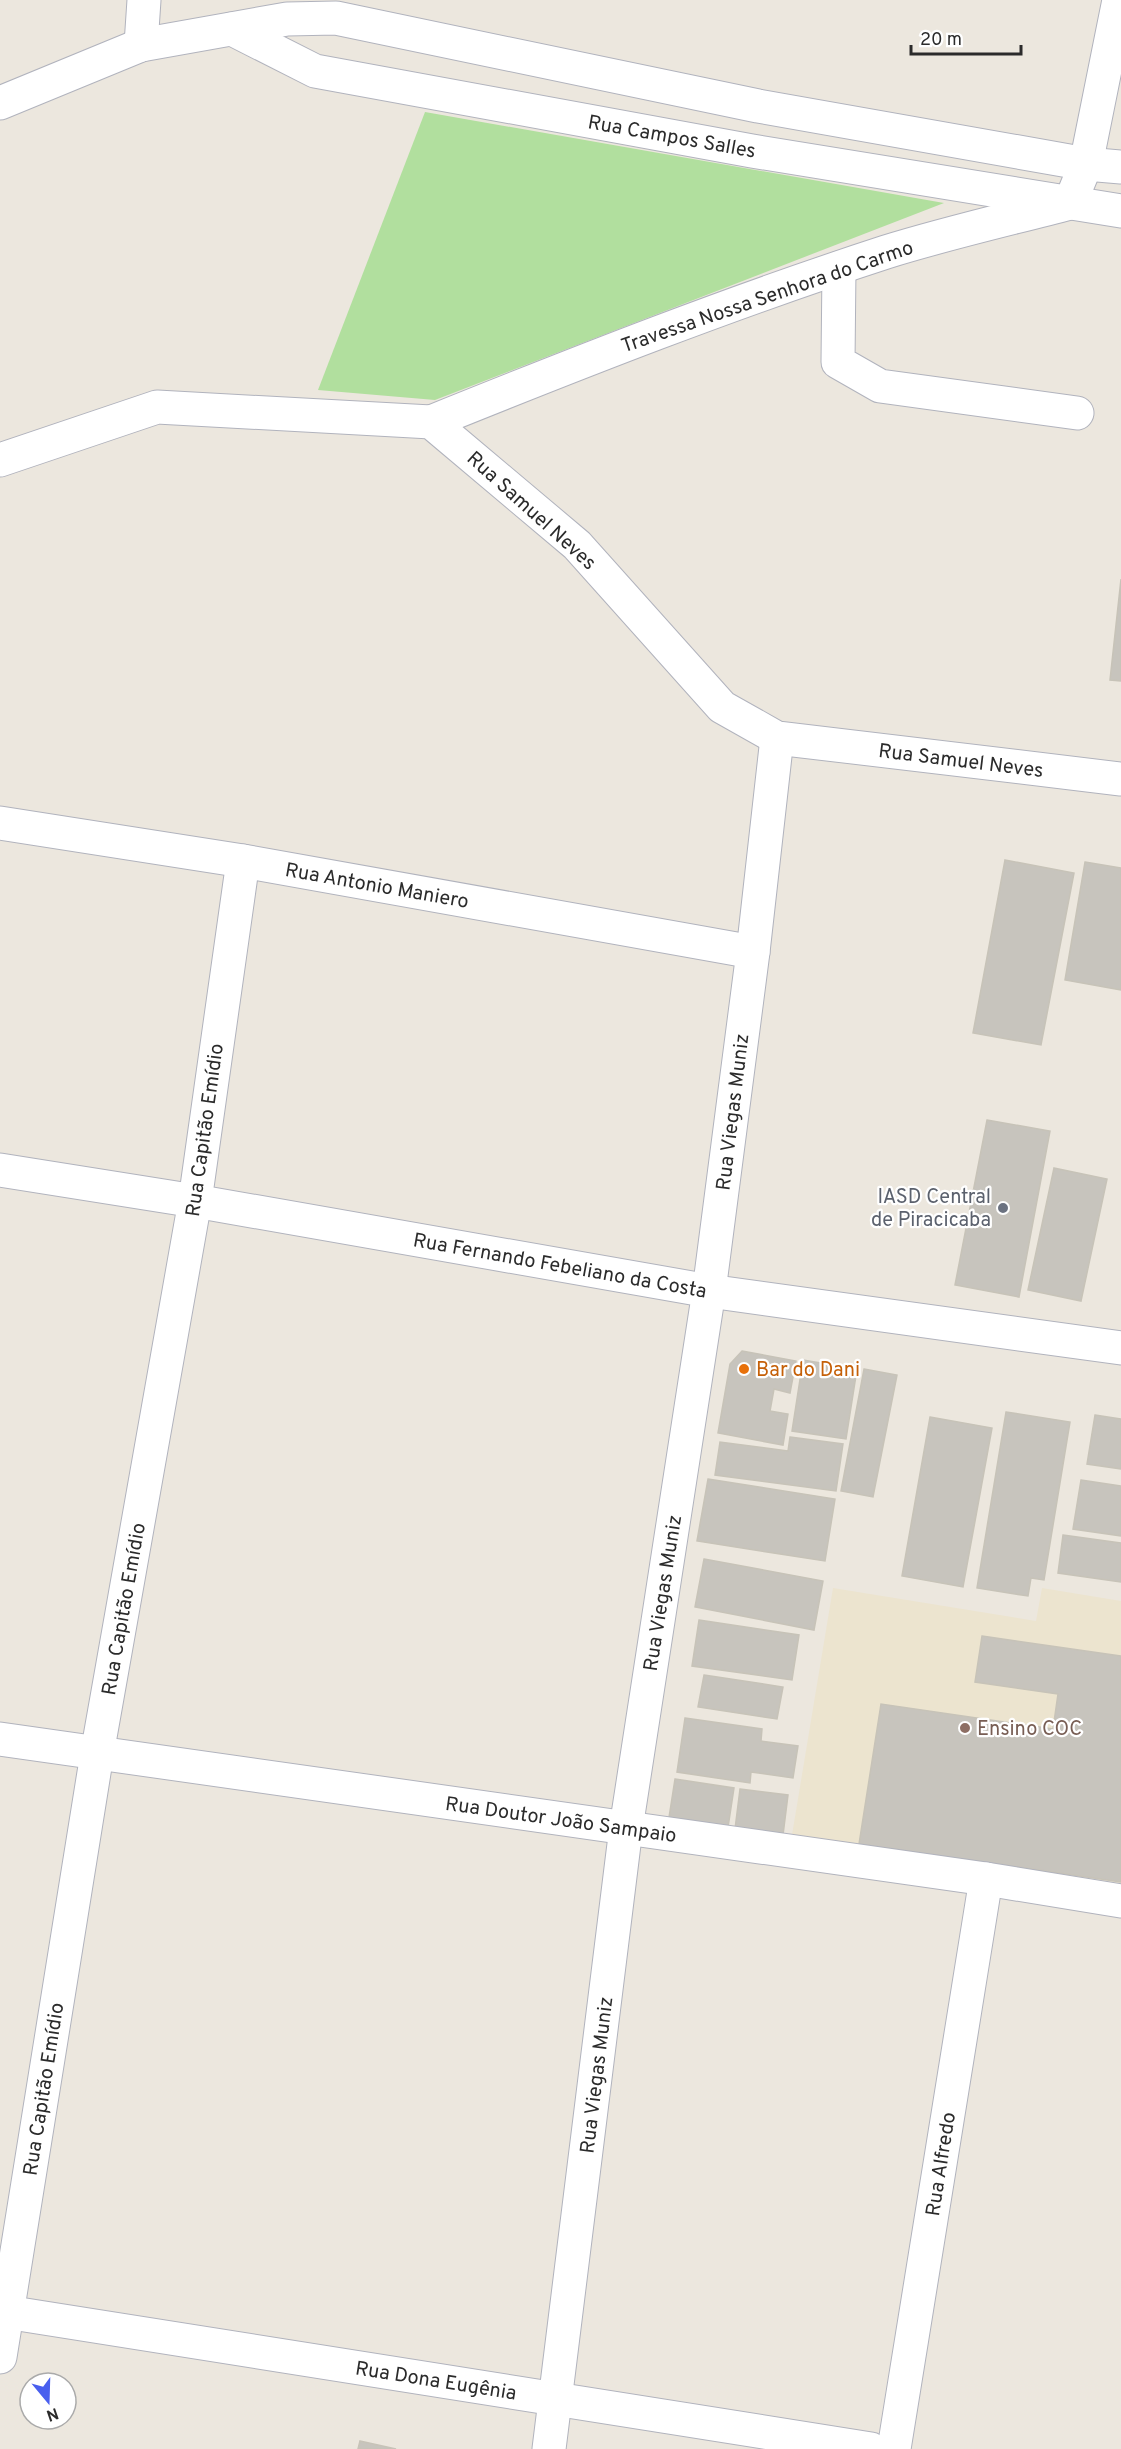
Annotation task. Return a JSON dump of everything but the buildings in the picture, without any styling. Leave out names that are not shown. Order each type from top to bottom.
[{"type":"street","points":[[141,45],[144,0]]},
{"type":"street","points":[[1070,203],[1086,164],[1119,0]]},
{"type":"street","points":[[0,103],[141,45],[287,19],[336,18],[758,106],[1086,164],[1121,167]]},
{"type":"street","name":"Rua Campos Salles","points":[[232,29],[315,71],[752,151],[1121,210]]},
{"type":"street","points":[[752,151],[758,106]]},
{"type":"street","name":"Travessa Nossa Senhora do Carmo","points":[[432,422],[626,344],[839,268],[889,251],[1070,203]]},
{"type":"street","points":[[839,268],[838,362],[880,386],[1077,413]]},
{"type":"street","points":[[0,460],[157,407],[432,422]]},
{"type":"street","name":"Rua Samuel Neves","points":[[432,422],[577,545],[722,707],[777,738],[1121,780]]},
{"type":"street","name":"Rua Viegas Muniz","points":[[549,2449],[626,1828],[709,1291],[753,952],[777,738]]},
{"type":"street","name":"Rua Antonio Maniero","points":[[0,823],[243,861],[753,952]]},
{"type":"street","name":"Rua Capitão Emídio","points":[[0,2357],[3,2312],[97,1754],[195,1201],[243,861]]},
{"type":"street","name":"Rua Fernando Febeliano da Costa","points":[[0,1170],[195,1201],[709,1291],[1121,1348]]},
{"type":"street","name":"Rua Doutor João Sampaio","points":[[0,1739],[986,1879],[1121,1901]]},
{"type":"street","name":"Rua Alfredo","points":[[894,2449],[986,1879]]},
{"type":"street","name":"Rua Dona Eugênia","points":[[3,2312],[871,2449]]},
{"type":"shaded area","name":"Ensino COC","points":[[833,1588],[1036,1621],[1042,1588],[1121,1601],[1121,1889],[792,1835]]},
{"type":"green space","points":[[425,112],[944,203],[435,400],[318,390]]},
{"type":"place","name":"IASD Central de Piracicaba","points":[[1003,1208]]},
{"type":"place","name":"Bar do Dani","points":[[744,1369]]},
{"type":"place","name":"Ensino COC","points":[[965,1728]]}]
